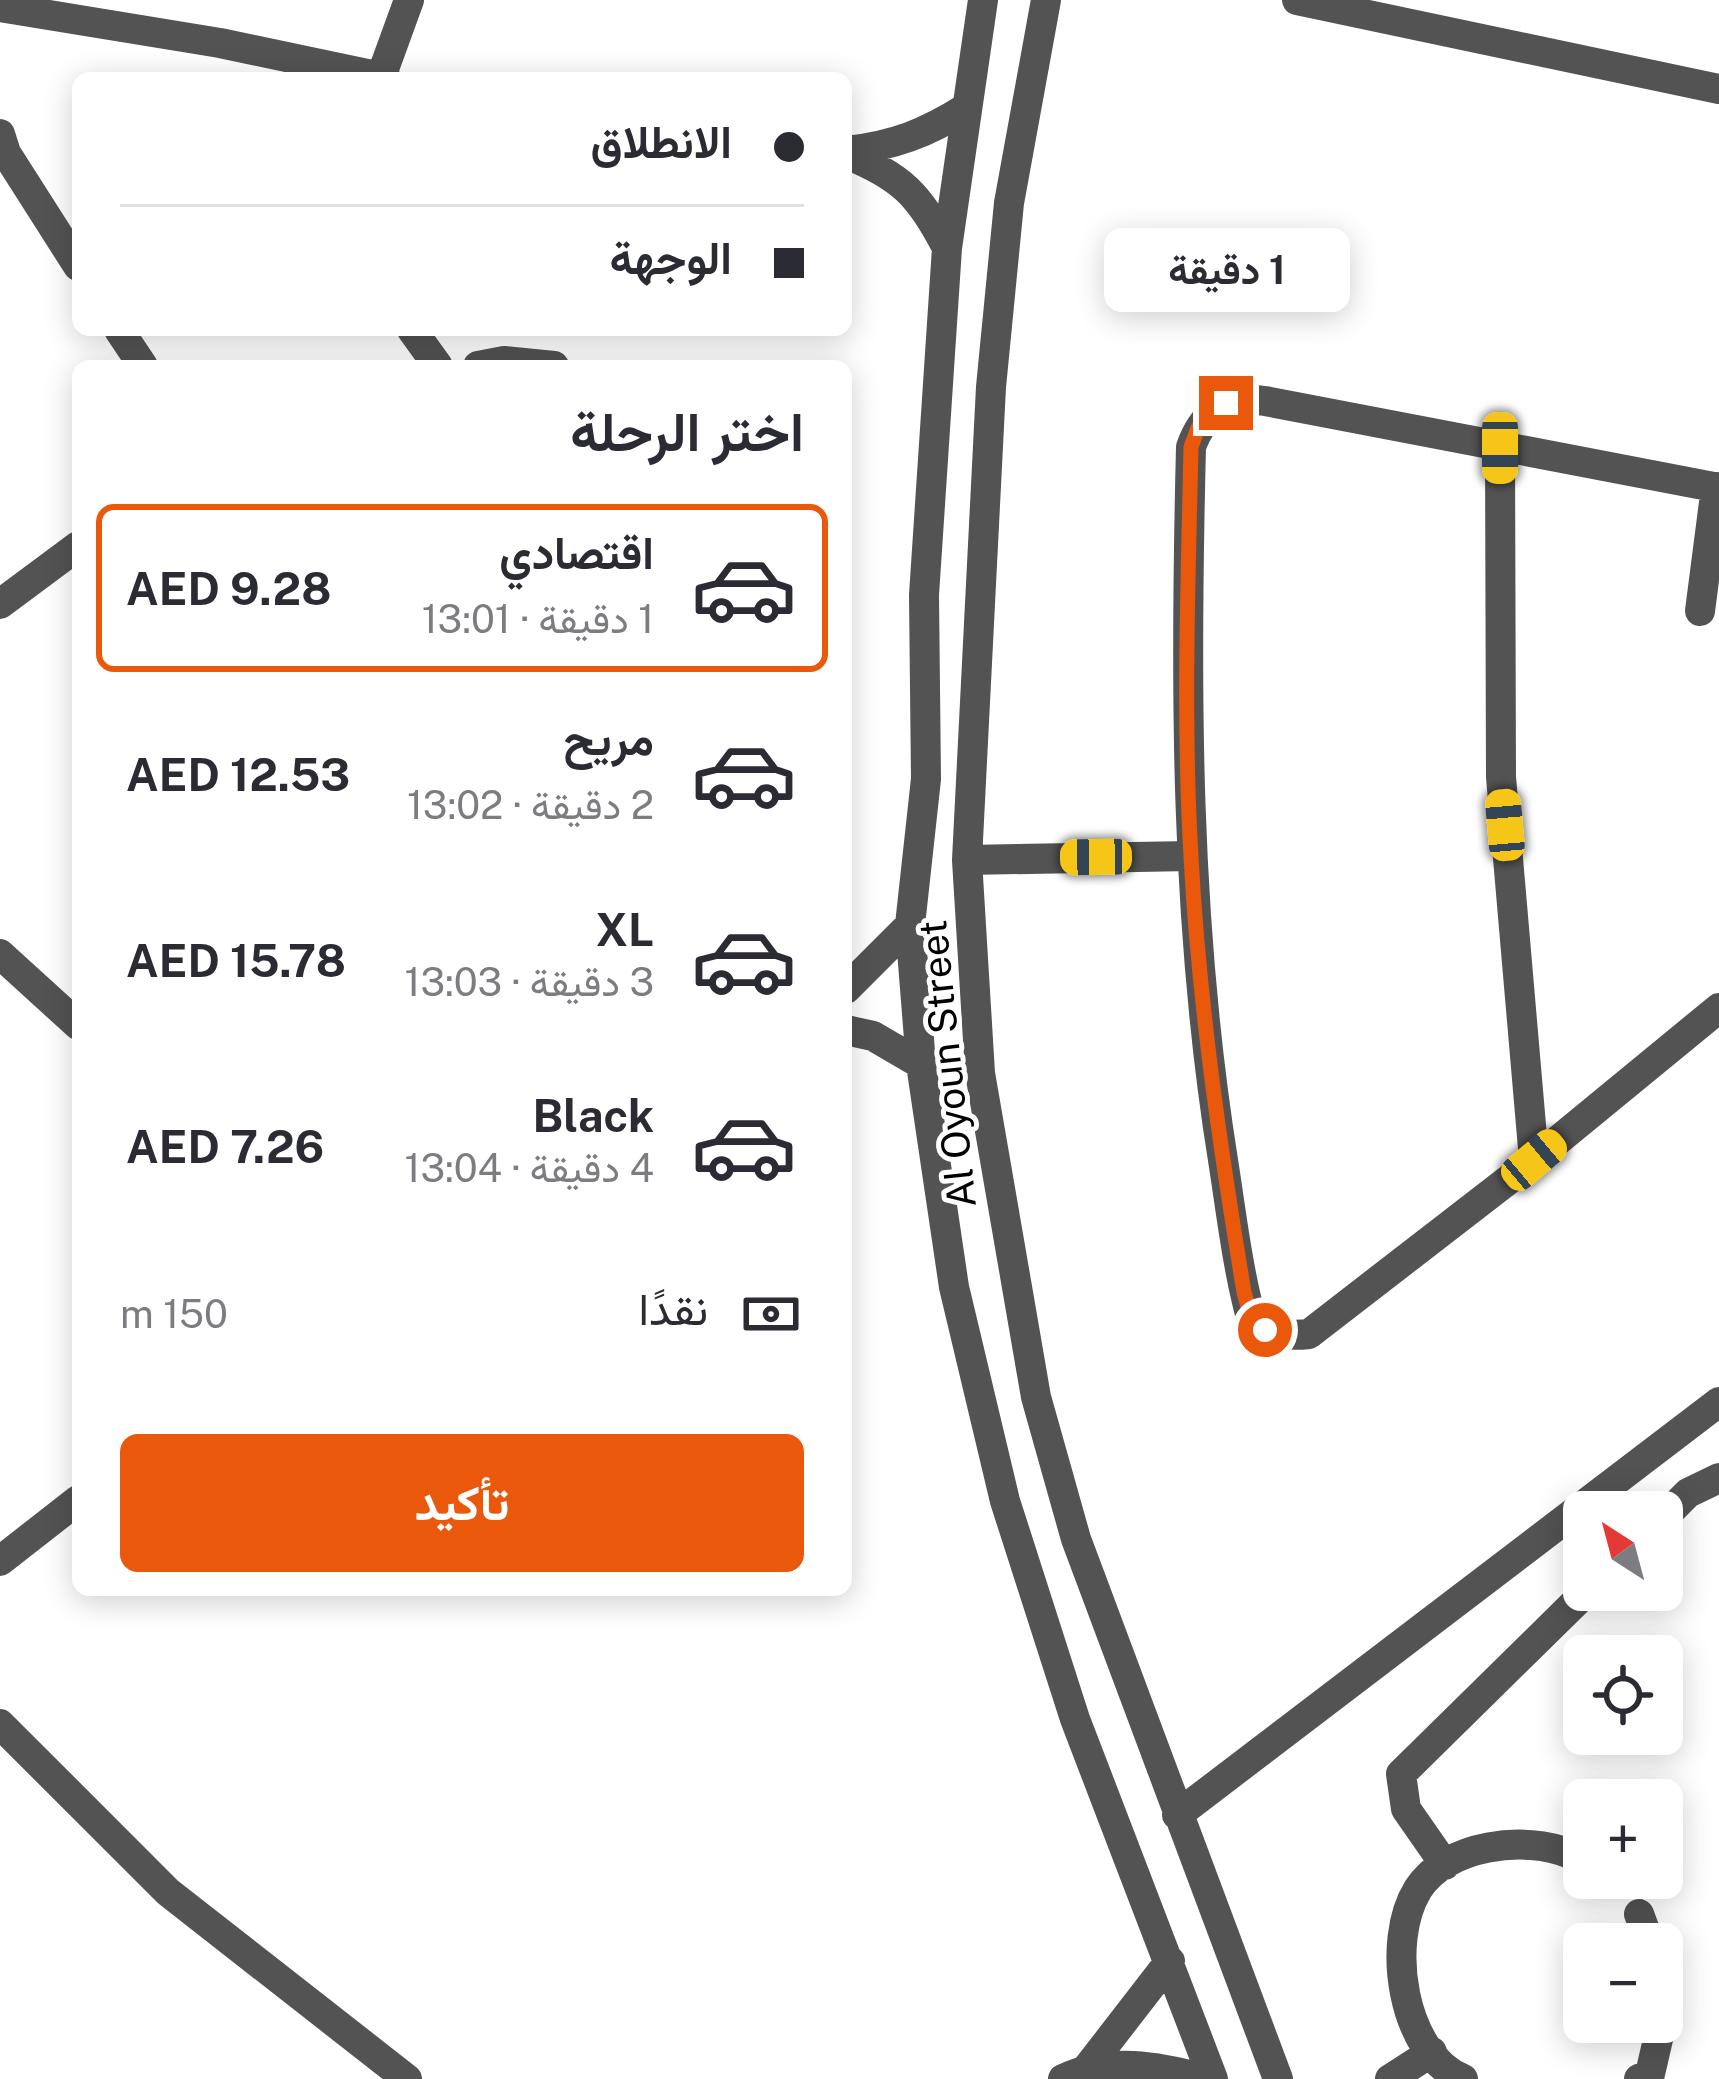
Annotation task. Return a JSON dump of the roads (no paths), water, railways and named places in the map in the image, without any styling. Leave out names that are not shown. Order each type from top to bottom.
[{"type":"street","points":[[386,72],[409,0]]},
{"type":"street","name":"Al Oyoun Street","points":[[983,0],[946,248],[924,595],[926,779],[910,925],[922,1064],[954,1287],[1005,1501],[1075,1719],[1170,1961],[1209,2079]]},
{"type":"street","name":"Al Oyoun Street","points":[[1046,0],[1009,203],[991,387],[967,860],[980,1073],[1036,1397],[1076,1539],[1278,2079]]},
{"type":"street","points":[[1297,0],[1719,89]]},
{"type":"street","points":[[2,14],[220,43],[314,71]]},
{"type":"street","points":[[852,151],[885,147],[928,132],[966,108]]},
{"type":"street","points":[[0,134],[6,153],[72,257]]},
{"type":"street","points":[[852,155],[886,170],[924,203],[946,248]]},
{"type":"street","points":[[1700,610],[1717,488],[1245,398],[1226,403],[1198,428],[1191,447],[1186,662],[1191,856],[1209,1075],[1250,1314],[1265,1330],[1287,1337],[1309,1334],[1534,1160],[1719,1007]]},
{"type":"street","points":[[1500,448],[1501,777],[1534,1160]]},
{"type":"street","points":[[0,604],[72,550]]},
{"type":"street","points":[[967,860],[1191,856]]},
{"type":"street","points":[[852,983],[910,925]]},
{"type":"street","points":[[0,954],[72,1020]]},
{"type":"street","points":[[852,1031],[873,1036],[922,1064]]},
{"type":"street","points":[[1178,1815],[1719,1402]]},
{"type":"street","points":[[1683,1498],[1719,1478]]},
{"type":"street","points":[[0,1561],[72,1505]]},
{"type":"street","points":[[1445,1865],[1406,1809],[1401,1774],[1567,1611]]},
{"type":"street","points":[[0,1724],[168,1892],[407,2079]]},
{"type":"street","points":[[1463,2079],[1448,2073],[1411,2012],[1402,1963],[1411,1905],[1420,1886],[1445,1865],[1510,1844],[1546,1844],[1563,1851]]},
{"type":"street","points":[[1639,1915],[1642,1923]]},
{"type":"street","points":[[1075,2073],[1170,1961]]},
{"type":"street","points":[[1649,2077],[1657,2043]]},
{"type":"street","points":[[1390,2079],[1432,2052]]},
{"type":"street","points":[[1075,2073],[1139,2066],[1209,2079]]}]
